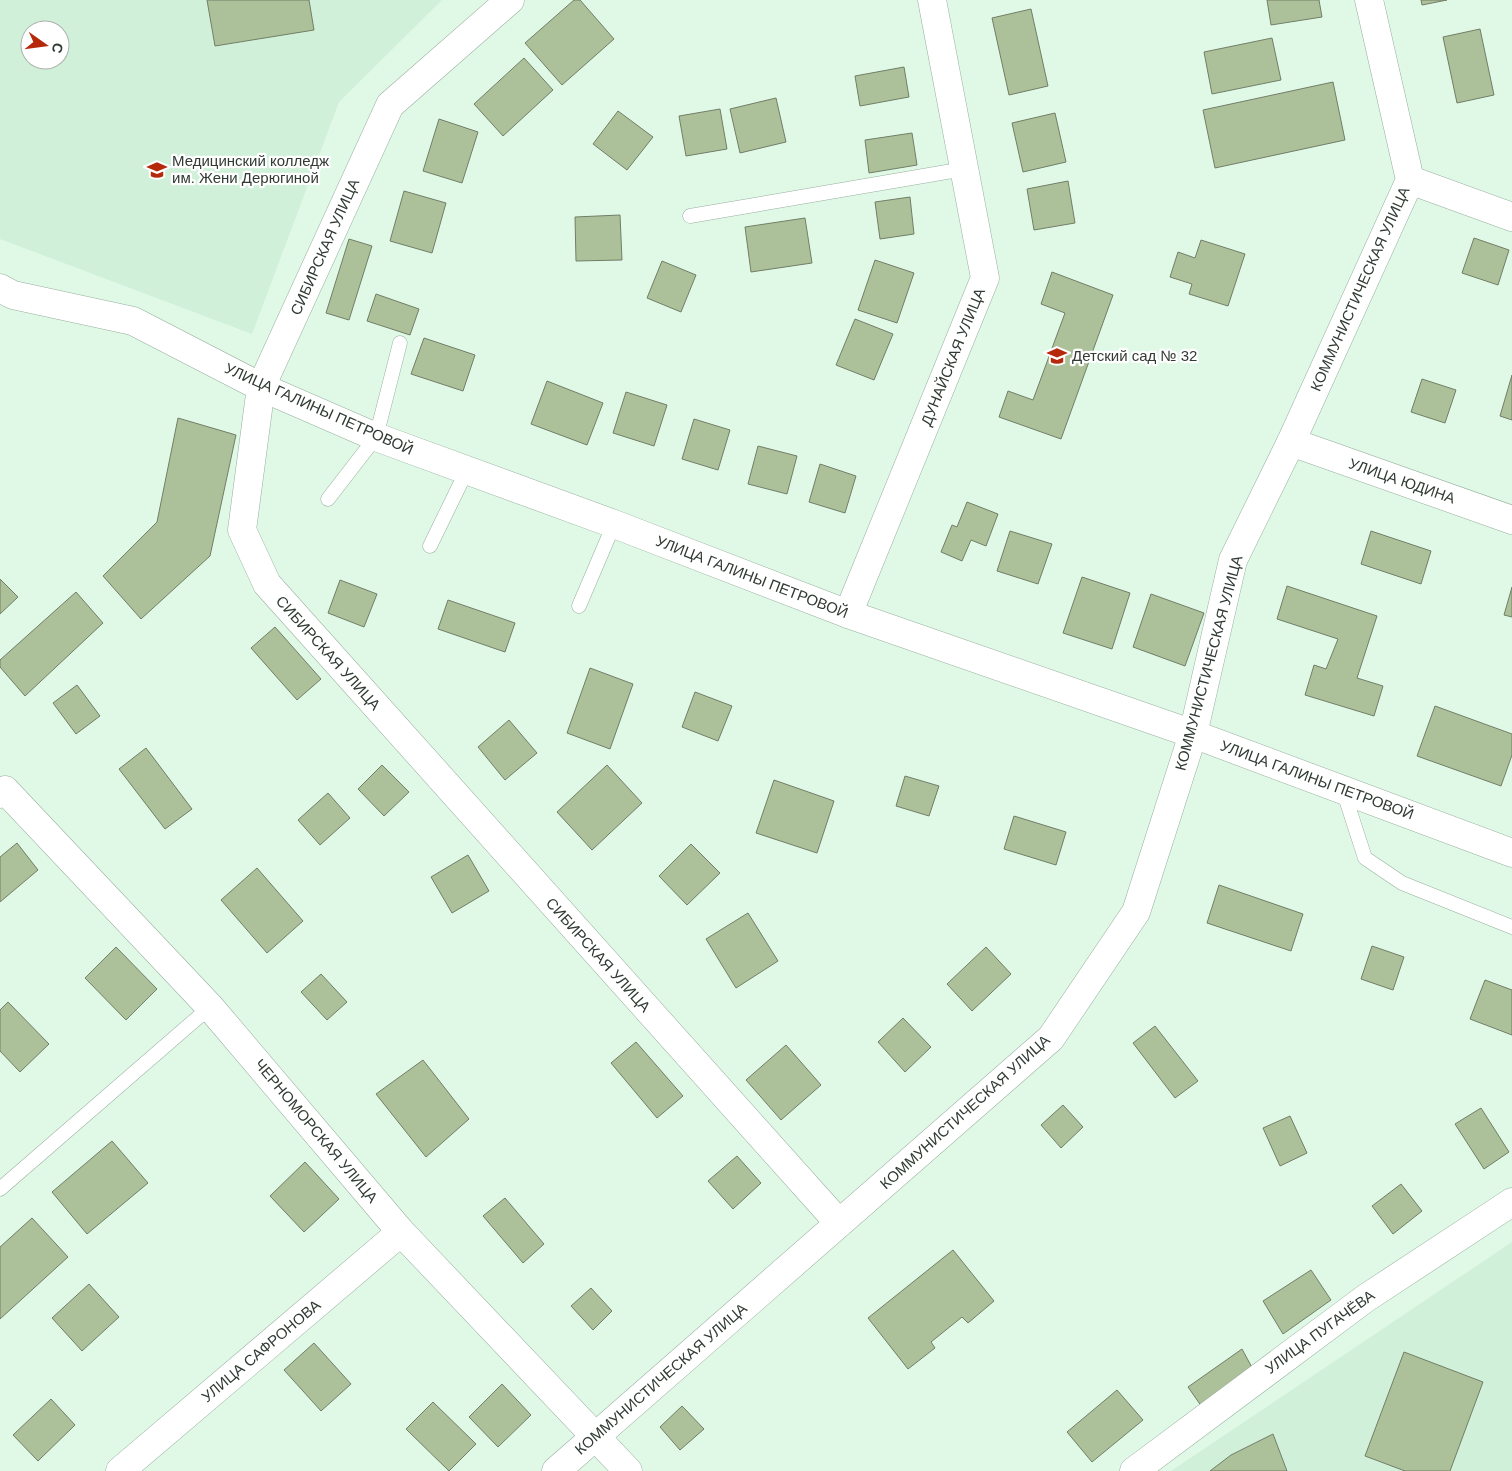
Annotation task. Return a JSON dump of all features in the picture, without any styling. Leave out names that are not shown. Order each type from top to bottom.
[{"type":"street","name":"СИБИРСКАЯ УЛИЦА","points":[[510,0],[390,105],[261,387],[242,530],[267,584],[839,1224]]},
{"type":"street","name":"ДУНАЙСКАЯ УЛИЦА","points":[[848,614],[986,278],[932,0]]},
{"type":"street","name":"КОММУНИСТИЧЕСКАЯ УЛИЦА","points":[[556,1471],[1051,1038],[1136,912],[1193,734],[1234,560],[1291,442],[1410,180],[1369,0]]},
{"type":"street","points":[[1410,180],[1512,217]]},
{"type":"street","name":"УЛИЦА ГАЛИНЫ ПЕТРОВОЙ","points":[[0,288],[13,296],[133,321],[261,387],[376,437],[614,524],[848,614],[1193,734],[1512,853]]},
{"type":"street","name":"УЛИЦА ЮДИНА","points":[[1291,442],[1512,520]]},
{"type":"street","name":"ЧЕРНОМОРСКАЯ УЛИЦА","points":[[2,792],[210,1007],[401,1232],[628,1471]]},
{"type":"street","name":"УЛИЦА ПУГАЧЁВА","points":[[1134,1471],[1366,1298],[1512,1202]]},
{"type":"street","name":"УЛИЦА САФРОНОВА","points":[[120,1471],[401,1232]]},
{"type":"lane","points":[[690,216],[964,169]]},
{"type":"lane","points":[[328,499],[376,437],[400,343]]},
{"type":"lane","points":[[430,546],[467,470]]},
{"type":"lane","points":[[579,606],[614,524]]},
{"type":"lane","points":[[1343,790],[1365,858],[1402,883],[1512,927]]},
{"type":"lane","points":[[0,1189],[210,1007]]},
{"type":"shaded area","name":"Медицинский колледж им. Жени Дерюгиной","points":[[0,0],[442,0],[339,102],[252,334],[0,239]]},
{"type":"shaded area","points":[[1512,1242],[1512,1471],[1171,1471]]},
{"type":"building","points":[[207,0],[309,0],[314,30],[215,46]]},
{"type":"building","points":[[574,0],[580,0],[614,39],[562,85],[525,43]]},
{"type":"building","points":[[1267,0],[1319,0],[1322,17],[1271,25]]},
{"type":"building","points":[[1421,0],[1447,0],[1422,5]]},
{"type":"building","points":[[1031,9],[1048,86],[1009,95],[992,18]]},
{"type":"building","points":[[1480,29],[1494,95],[1457,103],[1443,37]]},
{"type":"building","points":[[1272,38],[1281,80],[1212,94],[1204,52]]},
{"type":"building","points":[[524,58],[553,90],[503,136],[474,104]]},
{"type":"building","points":[[904,67],[909,97],[860,106],[855,76]]},
{"type":"building","points":[[1333,82],[1345,140],[1215,168],[1203,110]]},
{"type":"building","points":[[776,98],[786,142],[740,153],[730,109]]},
{"type":"building","points":[[720,109],[727,149],[686,156],[679,116]]},
{"type":"building","points":[[618,111],[653,137],[627,170],[593,144]]},
{"type":"building","points":[[1055,113],[1066,162],[1023,172],[1012,123]]},
{"type":"building","points":[[439,119],[478,132],[462,183],[423,171]]},
{"type":"building","points":[[912,133],[917,165],[869,173],[865,140]]},
{"type":"building","points":[[1068,181],[1075,223],[1034,230],[1027,189]]},
{"type":"building","points":[[404,191],[446,203],[432,253],[390,241]]},
{"type":"building","points":[[910,197],[914,234],[880,239],[875,202]]},
{"type":"building","points":[[620,215],[622,260],[576,261],[575,217]]},
{"type":"building","points":[[805,218],[812,263],[751,272],[745,227]]},
{"type":"building","points":[[1474,238],[1509,250],[1498,285],[1462,273]]},
{"type":"building","points":[[349,239],[372,246],[349,320],[326,313]]},
{"type":"building","points":[[1201,240],[1245,254],[1228,306],[1189,294],[1192,284],[1170,277],[1178,252],[1195,258]]},
{"type":"building","points":[[875,260],[914,273],[897,323],[858,310]]},
{"type":"building","points":[[662,261],[696,275],[681,312],[647,298]]},
{"type":"building","points":[[1052,272],[1113,295],[1061,439],[999,417],[1008,391],[1033,400],[1065,313],[1041,304]]},
{"type":"building","points":[[376,294],[419,309],[410,335],[367,321]]},
{"type":"building","points":[[855,319],[893,334],[874,380],[836,365]]},
{"type":"building","points":[[424,338],[475,355],[463,391],[411,374]]},
{"type":"building","points":[[1512,375],[1512,420],[1500,416]]},
{"type":"building","points":[[1422,379],[1456,390],[1445,423],[1411,412]]},
{"type":"building","points":[[547,381],[603,403],[587,445],[531,424]]},
{"type":"building","points":[[626,392],[667,405],[654,446],[613,433]]},
{"type":"building","points":[[178,418],[236,435],[210,556],[141,619],[103,576],[157,522]]},
{"type":"building","points":[[694,419],[730,430],[718,470],[682,459]]},
{"type":"building","points":[[758,446],[797,456],[787,494],[748,484]]},
{"type":"building","points":[[820,464],[856,476],[845,513],[809,502]]},
{"type":"building","points":[[967,502],[998,514],[986,546],[971,540],[962,561],[941,552],[952,525],[957,527]]},
{"type":"building","points":[[1010,531],[1052,544],[1038,584],[997,571]]},
{"type":"building","points":[[1371,531],[1431,551],[1421,584],[1361,564]]},
{"type":"building","points":[[1082,577],[1130,593],[1112,649],[1063,633]]},
{"type":"building","points":[[0,579],[18,597],[0,614]]},
{"type":"building","points":[[340,580],[377,594],[364,627],[328,613]]},
{"type":"building","points":[[1287,586],[1377,616],[1357,678],[1383,686],[1374,716],[1305,695],[1314,665],[1326,669],[1338,639],[1277,619]]},
{"type":"building","points":[[1512,587],[1512,617],[1504,615]]},
{"type":"building","points":[[76,592],[103,623],[25,696],[0,667],[0,660]]},
{"type":"building","points":[[1151,594],[1204,613],[1185,666],[1133,647]]},
{"type":"building","points":[[448,600],[515,623],[505,652],[438,629]]},
{"type":"building","points":[[275,627],[321,679],[297,700],[251,648]]},
{"type":"building","points":[[590,668],[633,684],[610,749],[567,733]]},
{"type":"building","points":[[77,685],[100,716],[76,734],[53,703]]},
{"type":"building","points":[[695,692],[732,706],[718,741],[682,727]]},
{"type":"building","points":[[1435,706],[1512,734],[1512,755],[1501,786],[1417,756]]},
{"type":"building","points":[[509,720],[537,753],[505,780],[478,747]]},
{"type":"building","points":[[146,748],[192,809],[165,829],[119,769]]},
{"type":"building","points":[[382,765],[409,792],[384,816],[358,789]]},
{"type":"building","points":[[607,765],[642,803],[592,850],[557,812]]},
{"type":"building","points":[[905,776],[939,786],[929,816],[896,806]]},
{"type":"building","points":[[774,780],[834,801],[817,853],[756,833]]},
{"type":"building","points":[[328,793],[350,818],[320,845],[298,820]]},
{"type":"building","points":[[1014,816],[1066,832],[1056,865],[1004,849]]},
{"type":"building","points":[[17,843],[38,870],[0,902],[0,857]]},
{"type":"building","points":[[691,844],[720,873],[687,905],[659,876]]},
{"type":"building","points":[[468,855],[489,891],[452,913],[431,877]]},
{"type":"building","points":[[257,868],[303,921],[267,953],[221,900]]},
{"type":"building","points":[[1219,885],[1303,914],[1291,951],[1207,923]]},
{"type":"building","points":[[748,913],[778,961],[736,988],[706,939]]},
{"type":"building","points":[[1372,946],[1404,957],[1393,990],[1361,979]]},
{"type":"building","points":[[116,947],[157,989],[126,1020],[85,978]]},
{"type":"building","points":[[986,947],[1011,974],[972,1011],[947,984]]},
{"type":"building","points":[[321,974],[347,1002],[327,1020],[301,992]]},
{"type":"building","points":[[1485,980],[1512,990],[1512,1035],[1470,1019]]},
{"type":"building","points":[[8,1002],[49,1044],[20,1072],[0,1051],[0,1010]]},
{"type":"building","points":[[903,1018],[931,1047],[905,1072],[878,1042]]},
{"type":"building","points":[[1155,1026],[1198,1081],[1175,1098],[1133,1043]]},
{"type":"building","points":[[636,1042],[683,1096],[657,1118],[611,1063]]},
{"type":"building","points":[[786,1045],[821,1085],[781,1120],[746,1080]]},
{"type":"building","points":[[423,1060],[469,1119],[426,1157],[376,1094]]},
{"type":"building","points":[[1063,1105],[1083,1127],[1061,1148],[1041,1125]]},
{"type":"building","points":[[1481,1108],[1509,1152],[1484,1169],[1455,1124]]},
{"type":"building","points":[[1290,1116],[1307,1153],[1280,1166],[1263,1128]]},
{"type":"building","points":[[112,1141],[148,1183],[87,1234],[52,1192]]},
{"type":"building","points":[[737,1156],[761,1183],[733,1209],[708,1181]]},
{"type":"building","points":[[305,1162],[339,1199],[304,1232],[270,1196]]},
{"type":"building","points":[[1401,1184],[1422,1211],[1393,1234],[1372,1206]]},
{"type":"building","points":[[505,1198],[544,1244],[523,1263],[483,1216]]},
{"type":"building","points":[[32,1218],[68,1257],[0,1319],[0,1247]]},
{"type":"building","points":[[953,1250],[994,1301],[968,1323],[962,1317],[931,1342],[935,1348],[908,1369],[868,1318]]},
{"type":"building","points":[[1311,1270],[1331,1300],[1283,1334],[1263,1301]]},
{"type":"building","points":[[89,1284],[119,1317],[82,1351],[52,1318]]},
{"type":"building","points":[[591,1288],[612,1311],[593,1330],[571,1306]]},
{"type":"building","points":[[314,1343],[351,1384],[321,1411],[284,1370]]},
{"type":"building","points":[[1242,1349],[1255,1373],[1204,1410],[1188,1387]]},
{"type":"building","points":[[1404,1352],[1483,1382],[1450,1471],[1405,1471],[1365,1456]]},
{"type":"building","points":[[502,1384],[531,1415],[498,1447],[469,1417]]},
{"type":"building","points":[[1117,1390],[1143,1420],[1092,1462],[1067,1432]]},
{"type":"building","points":[[51,1399],[75,1425],[38,1461],[13,1435]]},
{"type":"building","points":[[433,1402],[476,1444],[449,1471],[406,1429]]},
{"type":"building","points":[[682,1406],[704,1429],[680,1450],[660,1427]]},
{"type":"building","points":[[1273,1434],[1287,1471],[1210,1471],[1231,1455]]},
{"type":"place","name":"Медицинский колледж им. Жени Дерюгиной","points":[[157,170]]},
{"type":"place","name":"Детский сад № 32","points":[[1057,356]]}]
